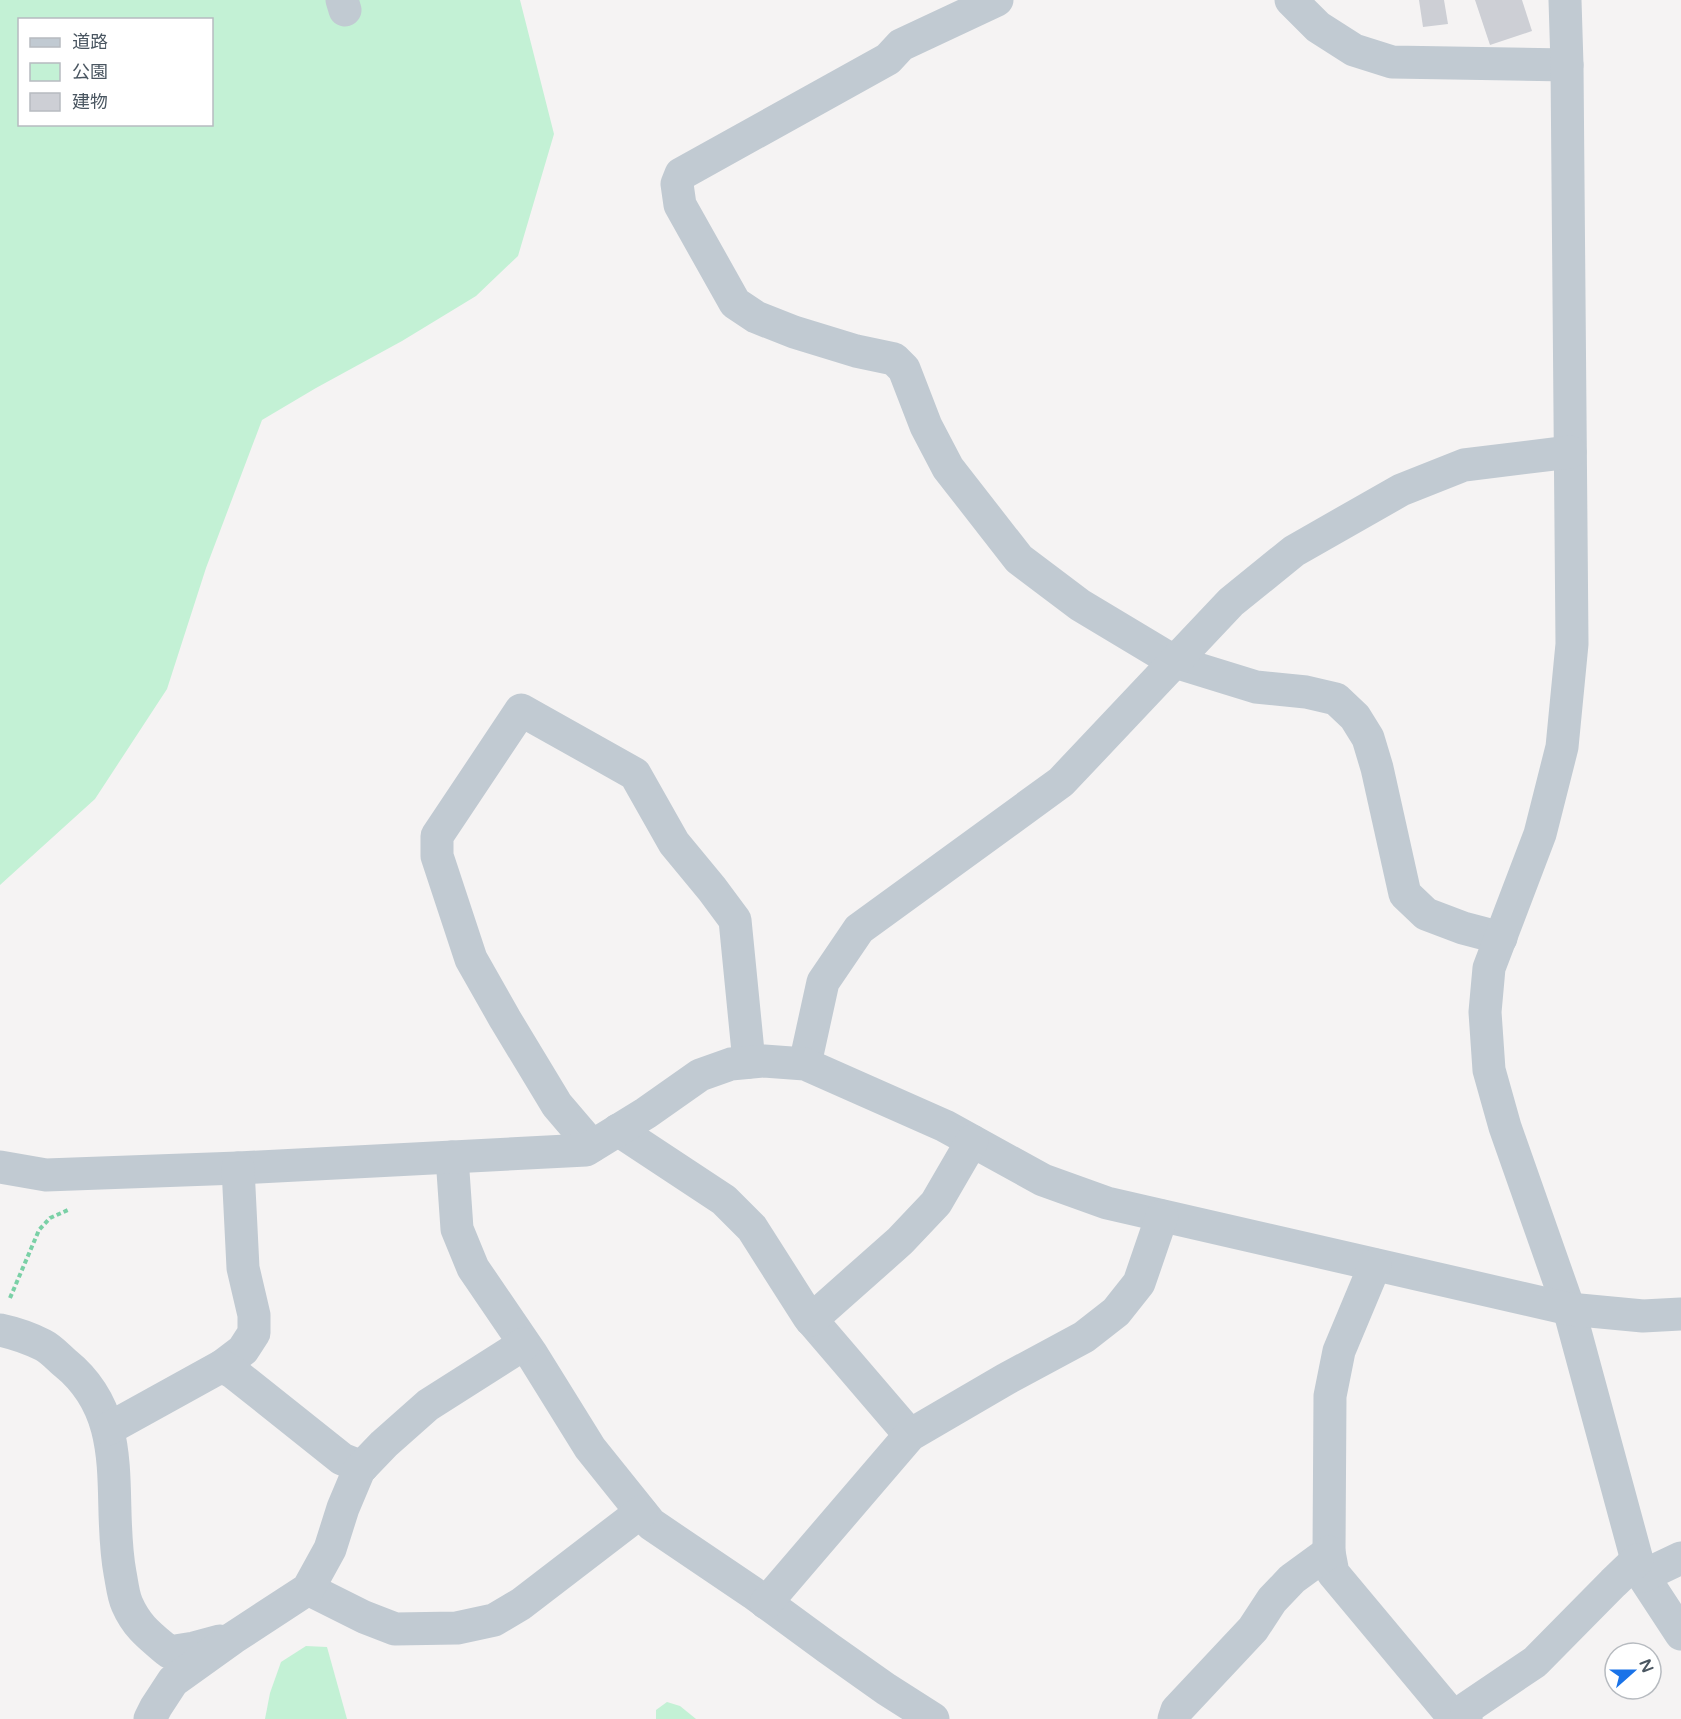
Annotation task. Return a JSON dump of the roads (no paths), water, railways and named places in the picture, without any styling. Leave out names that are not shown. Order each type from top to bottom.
[{"type":"street","points":[[997,0],[901,45],[888,59],[681,174],[677,184],[680,205],[735,303],[756,317],[794,332],[856,351],[894,359],[904,369],[926,426],[948,468],[1019,558],[1080,605],[1175,662],[1256,687],[1306,692],[1336,699],[1355,717],[1368,738],[1377,768],[1405,894],[1426,914],[1463,928],[1501,938]]},
{"type":"street","points":[[1291,0],[1318,27],[1354,50],[1392,62],[1567,65]]},
{"type":"street","points":[[1564,0],[1567,65],[1572,644],[1562,747],[1540,834],[1489,968],[1485,1012],[1489,1070],[1505,1126],[1569,1309],[1640,1568],[1681,1634]]},
{"type":"street","points":[[805,1064],[823,982],[859,928],[1061,782],[1231,602],[1294,551],[1401,490],[1464,465],[1570,452]]},
{"type":"street","points":[[749,1062],[735,920],[674,843],[635,774],[521,710],[437,836],[437,856],[471,959],[557,1106],[605,1138],[724,1200],[752,1228],[811,1320],[910,1435]]},
{"type":"street","points":[[0,1167],[46,1175],[238,1168],[586,1150],[700,1075],[731,1064],[749,1062],[805,1064],[945,1126],[1043,1180],[1107,1203],[1569,1309],[1643,1316],[1681,1314]]},
{"type":"street","points":[[811,1320],[900,1241],[936,1203],[972,1141]]},
{"type":"street","points":[[452,1157],[458,1229],[473,1268],[590,1448],[651,1524],[886,1689],[933,1719]]},
{"type":"street","points":[[108,1429],[222,1366],[243,1350],[254,1333],[254,1315],[243,1268],[238,1168]]},
{"type":"street","points":[[766,1603],[910,1435],[1084,1337],[1116,1312],[1139,1283],[1162,1216]]},
{"type":"street","points":[[1375,1265],[1339,1351],[1329,1396],[1329,1552],[1333,1573],[1455,1719]]},
{"type":"street","points":[[4,1316],[8,1331],[44,1346],[76,1371],[96,1398],[108,1429],[114,1468],[116,1551],[126,1602],[139,1626],[169,1652],[232,1638]]},
{"type":"street","points":[[150,1719],[173,1681],[232,1638],[308,1589],[330,1549],[343,1508],[359,1470],[384,1444],[428,1405],[524,1344]]},
{"type":"street","points":[[222,1366],[234,1373],[342,1459],[362,1467]]},
{"type":"street","points":[[308,1589],[394,1629],[456,1628],[494,1620],[521,1604],[641,1512]]},
{"type":"street","points":[[1174,1719],[1178,1710],[1253,1629],[1272,1600],[1292,1579],[1329,1552]]},
{"type":"street","points":[[1466,1719],[1467,1708],[1535,1662],[1613,1583],[1640,1568],[1681,1558]]}]
